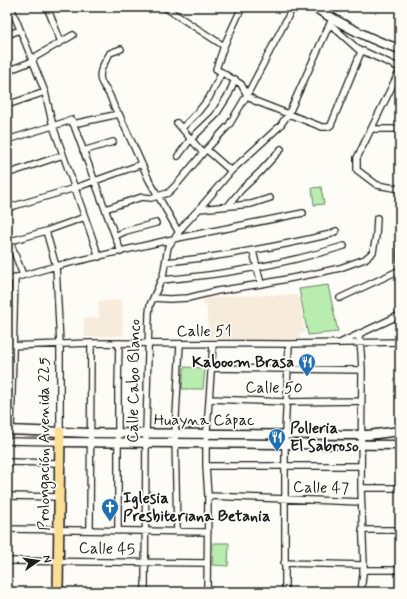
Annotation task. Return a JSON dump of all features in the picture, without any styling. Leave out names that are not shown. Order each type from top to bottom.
[{"type":"main road","points":[[314,7],[331,21],[400,49]]},
{"type":"main road","name":"Huayna Cápac","points":[[9,430],[146,434],[207,433],[362,435],[400,431]]},
{"type":"main road","name":"Prolongación Avenida 225","points":[[58,592],[60,432]]},
{"type":"main road","name":"Huayna Cápac","points":[[60,442],[400,445]]},
{"type":"street","points":[[11,7],[45,92],[53,126],[99,257]]},
{"type":"street","points":[[47,7],[61,42]]},
{"type":"street","points":[[164,7],[224,46]]},
{"type":"street","points":[[242,7],[224,46],[216,69],[241,84],[247,95],[255,101],[322,127],[330,126],[361,52]]},
{"type":"street","points":[[105,209],[142,197],[151,198],[158,196],[168,192],[178,183],[229,125],[247,95],[293,7]]},
{"type":"street","points":[[331,21],[361,52],[363,51],[400,68]]},
{"type":"street","name":"Calle Cabo Blanco","points":[[145,592],[146,434],[149,314],[150,304],[161,280],[166,262],[168,246],[178,232],[218,188],[230,171],[280,126],[289,113],[331,21]]},
{"type":"street","points":[[7,35],[20,30]]},
{"type":"street","points":[[7,71],[33,61],[35,58],[73,35]]},
{"type":"street","points":[[121,50],[110,53],[101,71],[100,77],[102,83],[110,94],[116,111],[119,114],[148,180],[178,232]]},
{"type":"street","points":[[182,128],[209,98],[222,72]]},
{"type":"street","points":[[400,74],[397,76],[357,158],[357,170],[377,185],[400,189],[400,260]]},
{"type":"street","points":[[178,156],[190,140],[218,112],[229,94],[234,79]]},
{"type":"street","points":[[7,105],[45,92]]},
{"type":"street","points":[[73,124],[119,114]]},
{"type":"street","points":[[7,140],[72,120],[121,252]]},
{"type":"street","points":[[177,123],[190,140],[230,171]]},
{"type":"street","points":[[372,128],[400,129]]},
{"type":"street","points":[[83,151],[113,142]]},
{"type":"street","points":[[228,206],[241,190],[281,149]]},
{"type":"street","points":[[7,174],[63,155]]},
{"type":"street","points":[[7,208],[75,188],[142,164]]},
{"type":"street","points":[[199,209],[251,204],[270,198]]},
{"type":"street","points":[[7,280],[56,266],[173,239],[303,214]]},
{"type":"street","points":[[8,242],[46,231],[85,216]]},
{"type":"street","points":[[154,298],[182,298],[217,290],[261,284],[340,268],[365,259],[373,252],[377,218]]},
{"type":"street","points":[[115,236],[126,231],[156,223]]},
{"type":"street","name":"Prolongación Avenida 225","points":[[46,231],[56,266],[60,344],[60,432]]},
{"type":"street","points":[[166,262],[253,251],[331,234],[336,231]]},
{"type":"street","points":[[7,234],[8,242],[24,275]]},
{"type":"street","points":[[161,280],[256,268],[298,259],[344,246]]},
{"type":"street","points":[[253,251],[261,284]]},
{"type":"street","points":[[340,298],[400,270]]},
{"type":"street","points":[[9,430],[10,346],[15,277]]},
{"type":"street","points":[[339,343],[400,315]]},
{"type":"street","points":[[360,333],[359,343],[362,370],[361,502],[364,567],[361,592]]},
{"type":"street","name":"Calle 51","points":[[10,346],[91,343],[288,344],[400,342]]},
{"type":"street","points":[[90,530],[91,343]]},
{"type":"street","points":[[118,531],[119,343]]},
{"type":"street","points":[[177,532],[175,434],[180,344]]},
{"type":"street","points":[[207,592],[208,496],[206,444],[213,344]]},
{"type":"street","points":[[285,592],[285,434],[288,344]]},
{"type":"street","points":[[211,368],[362,370]]},
{"type":"street","name":"Calle 50","points":[[209,399],[286,402],[361,401]]},
{"type":"street","name":"Huayna Cápac","points":[[7,441],[60,442]]},
{"type":"street","points":[[7,462],[60,463]]},
{"type":"street","points":[[206,466],[361,466]]},
{"type":"street","points":[[361,488],[400,488]]},
{"type":"street","points":[[7,496],[60,497]]},
{"type":"street","name":"Calle 47","points":[[208,496],[361,502]]},
{"type":"street","points":[[7,529],[208,532]]},
{"type":"street","points":[[362,530],[400,530]]},
{"type":"street","name":"Calle 45","points":[[7,561],[207,563]]},
{"type":"street","points":[[284,563],[400,570]]},
{"type":"shaded area","points":[[297,295],[300,301],[305,333],[299,334],[300,339],[264,341],[208,338],[207,308],[202,302],[203,299],[231,296]]},
{"type":"shaded area","points":[[122,300],[123,336],[84,337],[84,318],[99,318],[98,301]]},
{"type":"green space","points":[[321,187],[324,204],[314,205],[312,188]]},
{"type":"green space","points":[[328,285],[338,332],[308,335],[299,289]]},
{"type":"green space","points":[[184,367],[205,368],[203,389],[182,389]]},
{"type":"green space","points":[[213,543],[229,543],[228,566],[212,565]]},
{"type":"place","name":"Kaboom Brasa","points":[[307,377]]},
{"type":"place","name":"Polleria El Sabroso","points":[[277,452]]},
{"type":"place","name":"Iglesia Presbiteriana Betania","points":[[110,522]]}]
